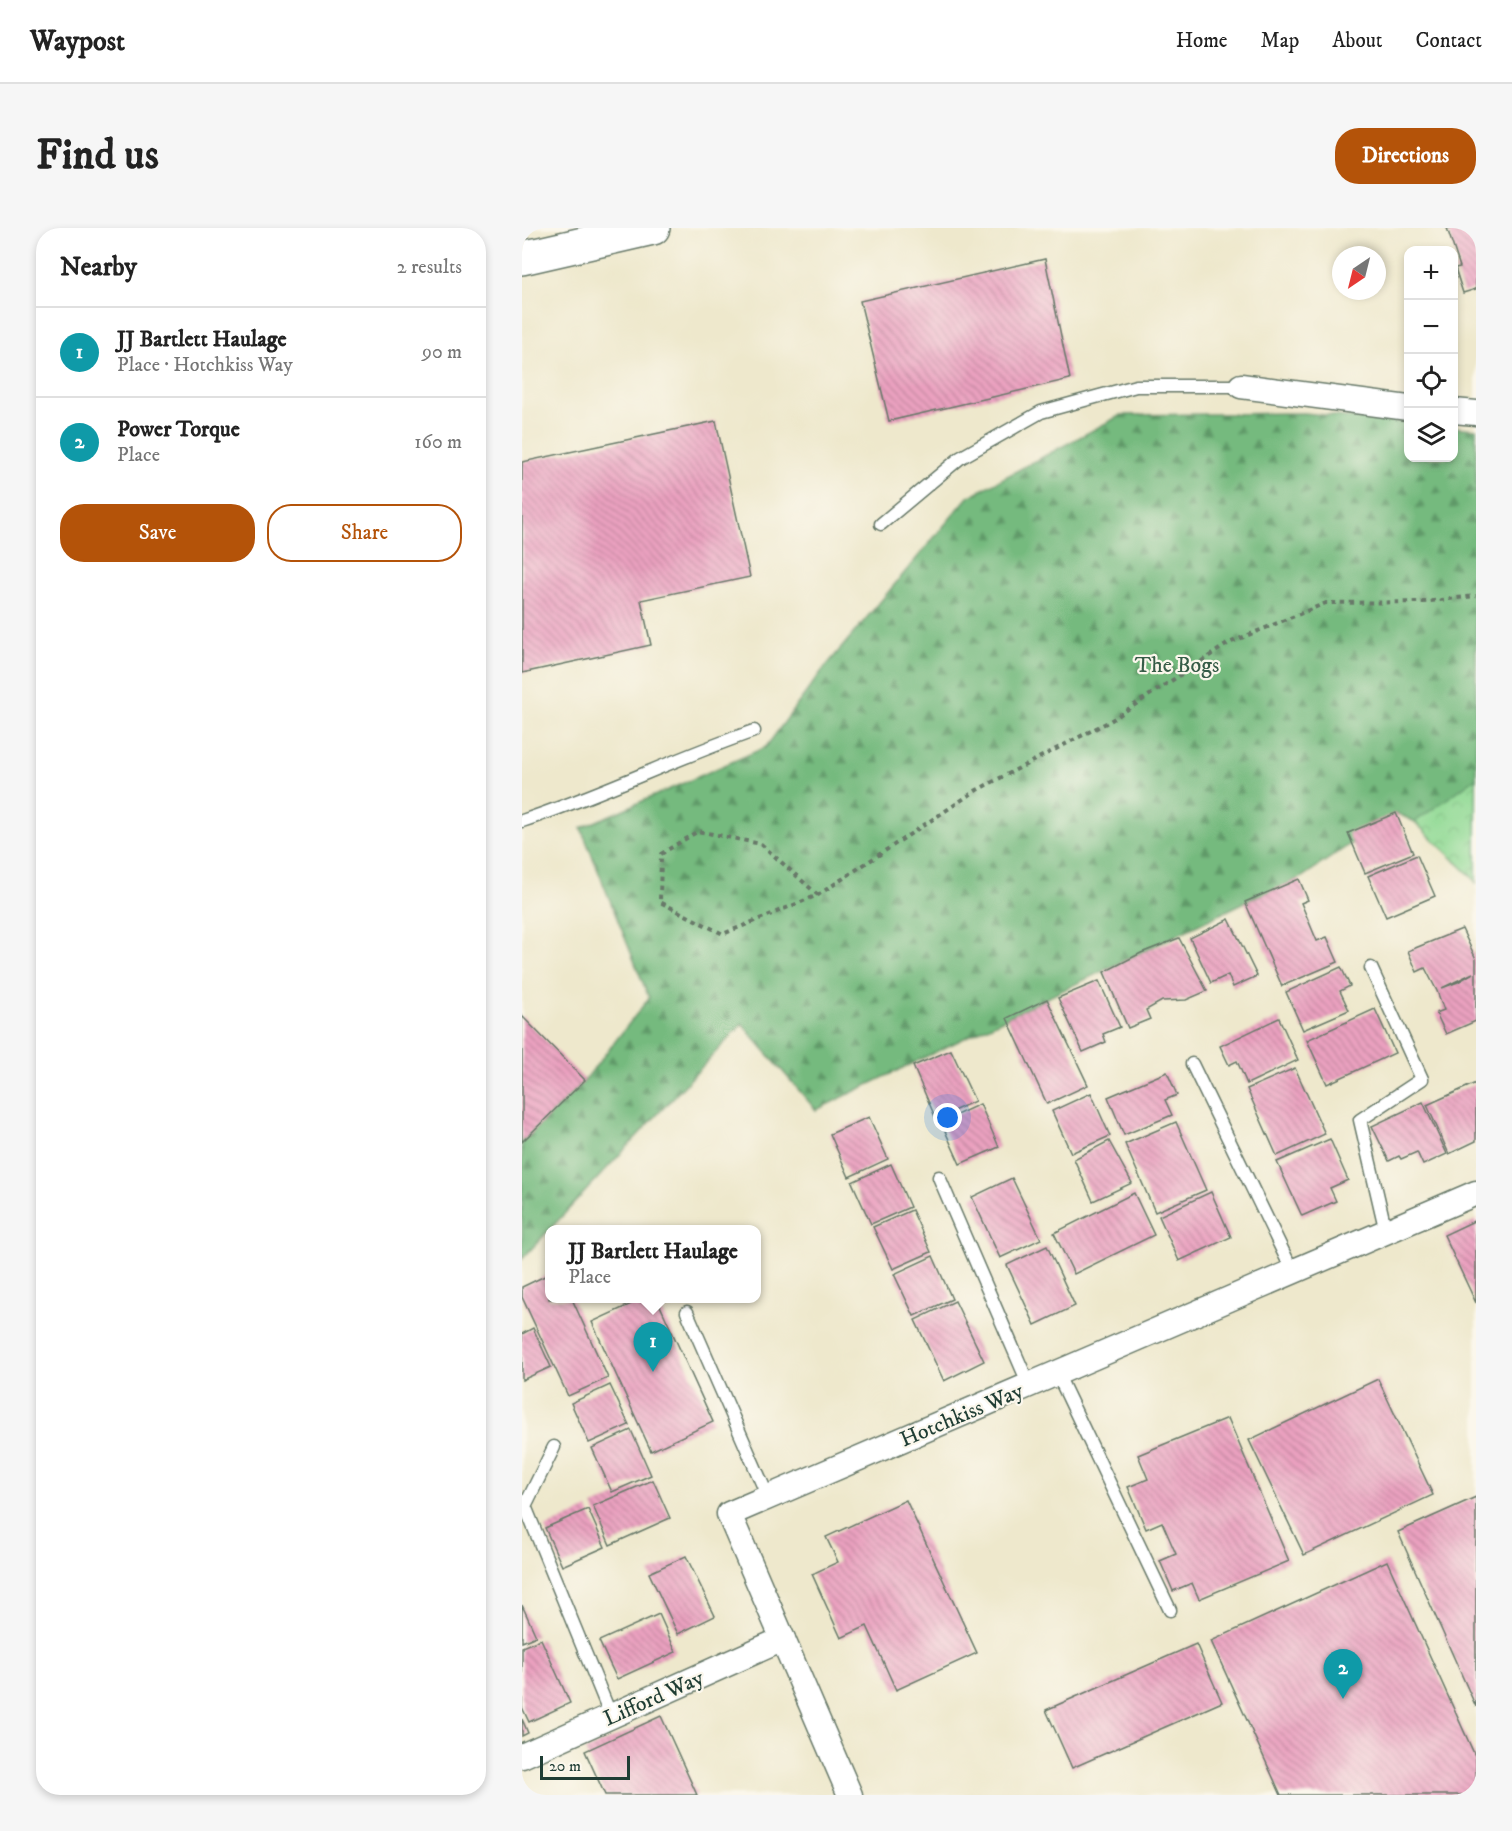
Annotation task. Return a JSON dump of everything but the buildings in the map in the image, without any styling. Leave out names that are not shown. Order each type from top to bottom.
[{"type":"highway","points":[[522,258],[653,228]]},
{"type":"street","points":[[1241,386],[1404,407]]},
{"type":"street","points":[[1458,411],[1476,413]]},
{"type":"street","name":"Hotchkiss Way","points":[[850,1795],[729,1514],[1476,1193]]},
{"type":"street","name":"Lifford Way","points":[[522,1756],[783,1639]]},
{"type":"lane","points":[[881,524],[960,458],[1041,412],[1136,386],[1241,386]]},
{"type":"lane","points":[[522,821],[573,804],[707,747],[754,731]]},
{"type":"lane","points":[[1371,968],[1422,1079],[1360,1120],[1386,1232]]},
{"type":"lane","points":[[1192,1064],[1293,1272]]},
{"type":"lane","points":[[939,1177],[1029,1385]]},
{"type":"lane","points":[[687,1312],[768,1497]]},
{"type":"lane","points":[[1057,1373],[1170,1610]]},
{"type":"lane","points":[[554,1447],[525,1506],[611,1716]]},
{"type":"path","points":[[818,895],[761,844],[698,831],[661,854],[660,902],[723,934],[818,895],[977,789],[1110,721],[1229,644],[1326,603],[1423,602],[1476,596]]},
{"type":"green space","name":"The Bogs","points":[[1304,413],[1404,423],[1404,462],[1458,462],[1458,427],[1476,429],[1476,778],[1415,822],[1396,813],[1299,879],[1245,902],[816,1110],[742,1024],[554,1225],[545,1225],[545,1234],[522,1259],[522,1142],[585,1080],[649,998],[581,828],[766,747],[822,671],[968,497],[1121,415]]},
{"type":"green space","points":[[1476,778],[1476,883],[1415,822]]},
{"type":"place","name":"JJ Bartlett Haulage","points":[[653,1372]]},
{"type":"place","name":"Power Torque","points":[[1343,1699]]}]
